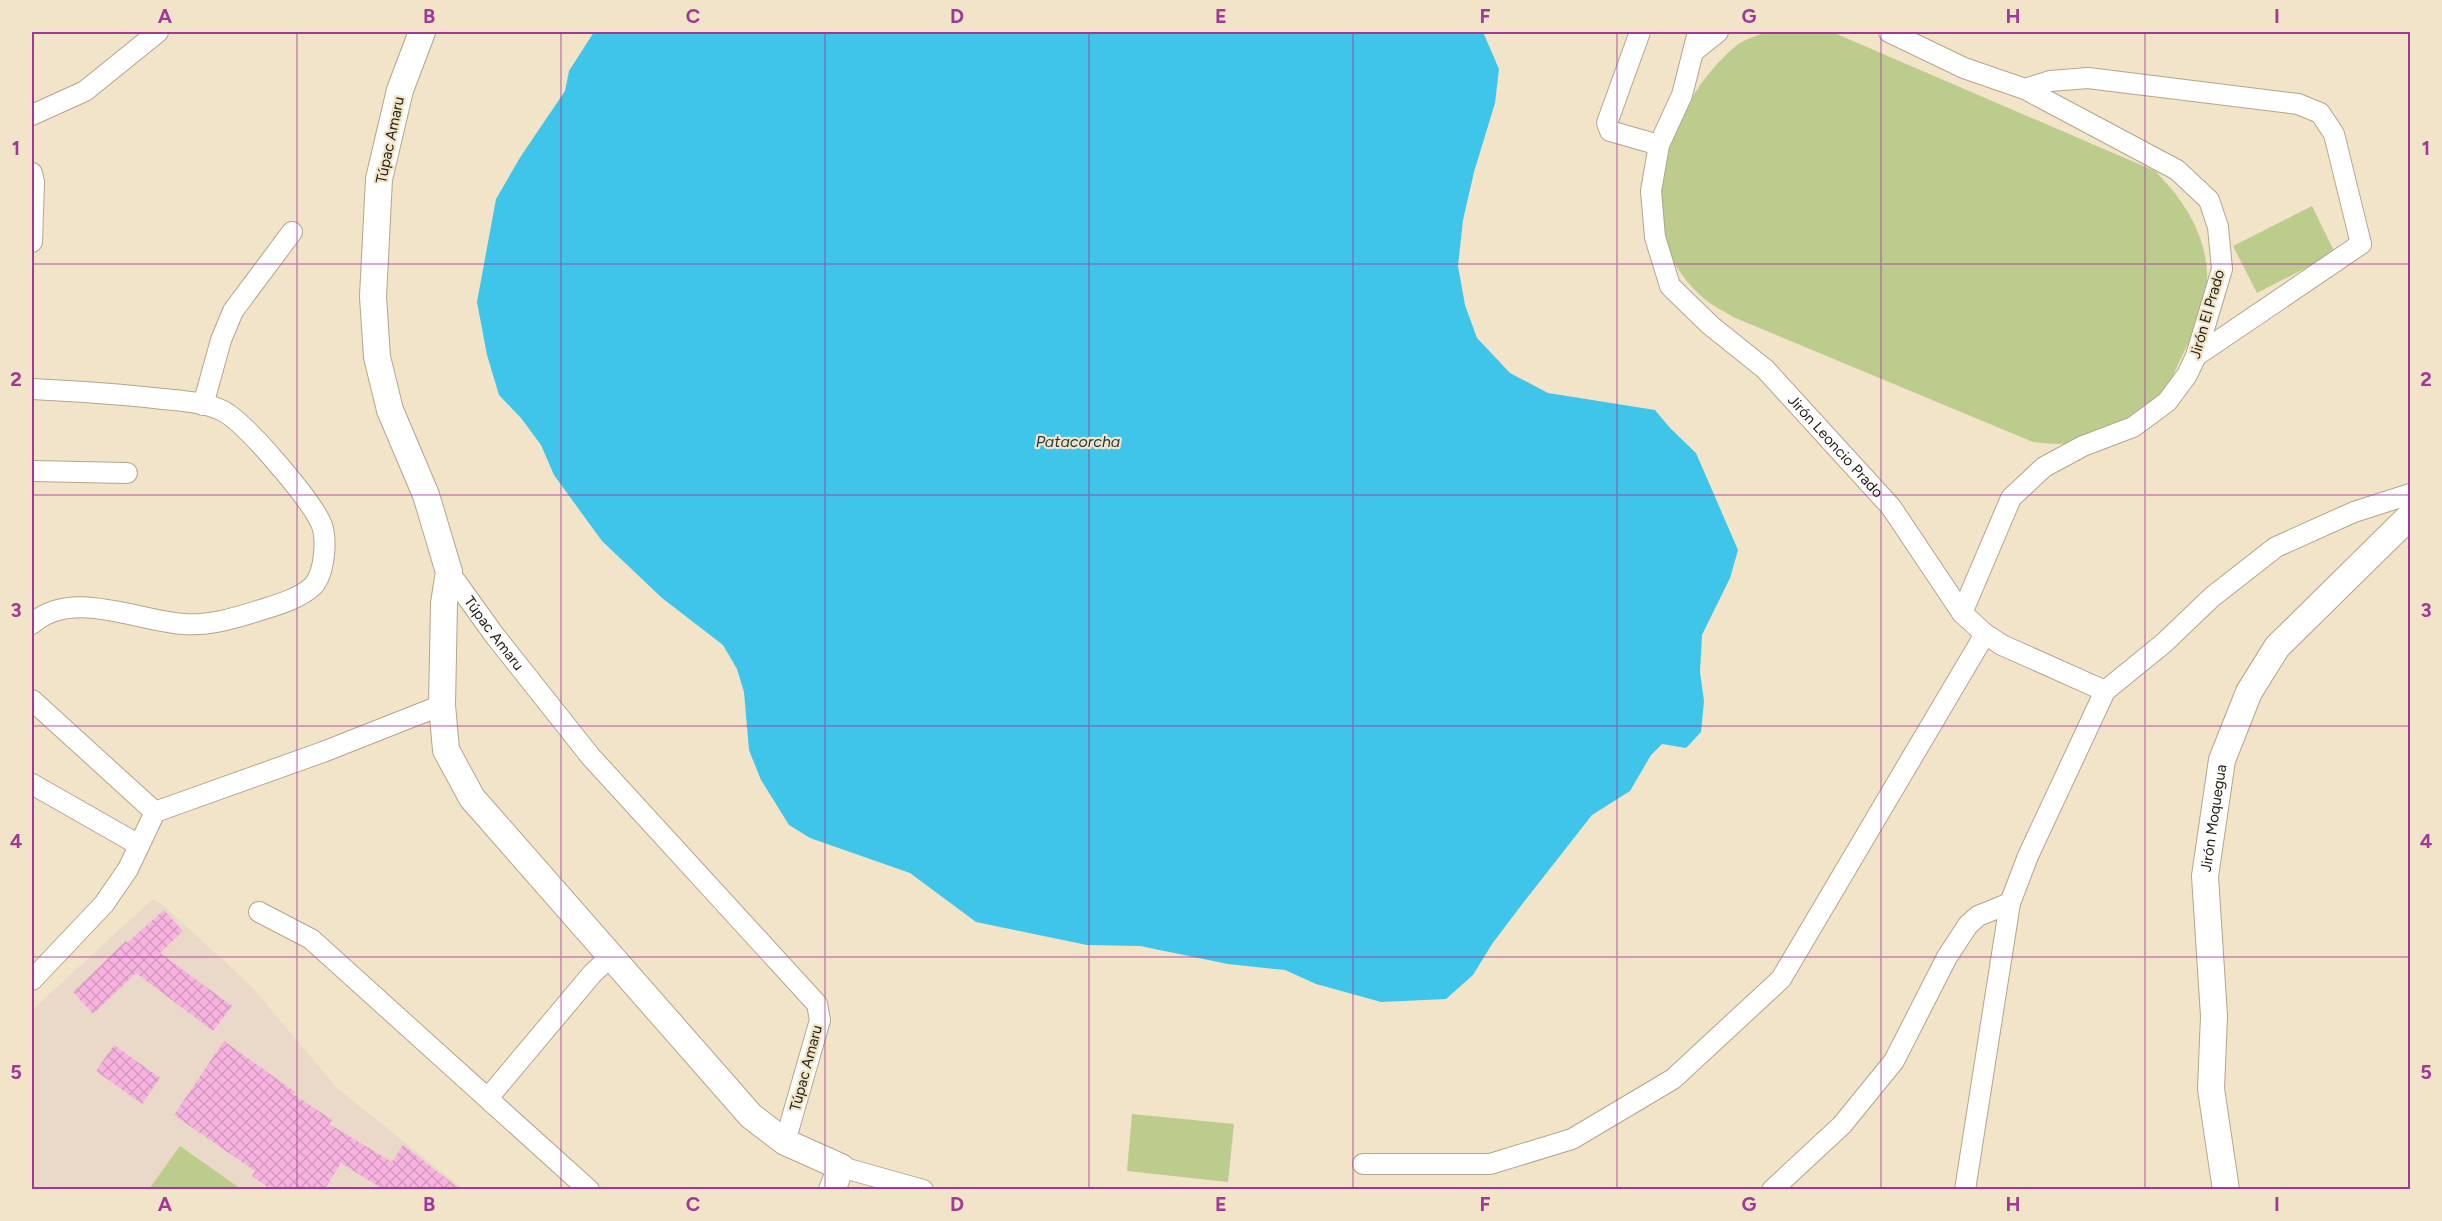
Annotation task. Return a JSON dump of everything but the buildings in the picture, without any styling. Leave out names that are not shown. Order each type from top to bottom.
[{"type":"street","points":[[32,115],[85,91],[158,32]]},
{"type":"street","name":"Túpac Amaru","points":[[422,32],[400,90],[379,179],[373,297],[377,357],[390,410],[426,495],[449,572],[495,636],[591,757],[817,1004],[820,1020],[785,1142]]},
{"type":"street","points":[[1640,32],[1607,123],[1610,131],[1659,145]]},
{"type":"street","name":"Jirón Leoncio Prado","points":[[1698,32],[1682,95],[1659,145],[1651,191],[1655,237],[1670,286],[1710,325],[1765,369],[1891,507],[1962,614],[2002,645],[2104,691]]},
{"type":"street","points":[[1693,52],[1718,32]]},
{"type":"street","name":"Jirón El Prado","points":[[1889,32],[1920,38],[1964,68],[2025,89],[2177,170],[2209,200],[2218,227],[2222,269],[2196,356],[2187,375],[2167,402],[2133,427],[2082,446],[2044,467],[2011,498],[1962,614]]},
{"type":"street","points":[[2025,89],[2050,81],[2088,78],[2298,104],[2320,113],[2334,134],[2361,244],[2196,356]]},
{"type":"street","points":[[32,173],[34,182],[32,242]]},
{"type":"street","points":[[203,405],[220,340],[232,311],[292,232]]},
{"type":"street","points":[[32,389],[120,394],[203,405],[221,410],[236,419],[291,479],[320,521],[325,538],[324,554],[314,585],[287,602],[225,621],[185,625],[84,606],[35,616]]},
{"type":"street","points":[[32,471],[127,473]]},
{"type":"street","points":[[1965,1190],[2010,903],[2028,856],[2104,691],[2164,643],[2212,597],[2276,547],[2354,512],[2410,494]]},
{"type":"street","name":"Jirón Moquegua","points":[[2226,1190],[2211,1089],[2214,1016],[2205,876],[2222,760],[2249,692],[2277,647],[2410,516]]},
{"type":"street","points":[[449,572],[444,603],[442,705],[446,750],[472,798],[752,1116],[837,1178],[923,1190]]},
{"type":"street","points":[[1363,1164],[1490,1164],[1572,1139],[1673,1079],[1781,979],[1985,634]]},
{"type":"street","points":[[32,700],[156,812]]},
{"type":"street","points":[[32,980],[104,904],[128,869],[156,812],[323,752],[442,705]]},
{"type":"street","points":[[32,784],[140,845]]},
{"type":"street","points":[[1772,1190],[1842,1125],[1894,1061],[1947,957],[1968,925],[1978,916],[2010,903]]},
{"type":"street","points":[[259,912],[311,939],[589,1190]]},
{"type":"street","points":[[488,1098],[592,974],[611,956]]},
{"type":"shaded area","points":[[153,899],[163,905],[252,987],[337,1088],[463,1189],[32,1189],[32,1010]]},
{"type":"green space","points":[[1766,32],[1832,32],[2155,171],[2181,201],[2191,218],[2199,234],[2207,271],[2207,290],[2197,326],[2170,383],[2156,403],[2132,421],[2102,435],[2073,443],[2033,442],[1733,317],[1700,295],[1682,275],[1665,245],[1659,219],[1659,192],[1664,164],[1672,136],[1700,85],[1737,45]]},
{"type":"green space","points":[[2312,206],[2335,253],[2257,293],[2233,246]]},
{"type":"green space","points":[[1132,1114],[1234,1124],[1228,1182],[1127,1171]]},
{"type":"green space","points":[[180,1146],[241,1189],[149,1189]]},
{"type":"water","name":"Patacorcha","points":[[594,32],[1483,32],[1499,69],[1495,103],[1474,172],[1463,220],[1458,266],[1465,305],[1477,338],[1510,373],[1548,393],[1655,410],[1696,453],[1738,550],[1730,578],[1702,635],[1700,672],[1704,701],[1701,732],[1686,748],[1662,744],[1651,755],[1630,791],[1592,815],[1492,944],[1473,975],[1446,999],[1381,1002],[1316,984],[1285,970],[1228,964],[1140,946],[1087,945],[976,922],[910,873],[810,838],[789,825],[761,780],[749,750],[744,692],[737,669],[723,645],[662,598],[602,541],[554,475],[541,445],[521,418],[499,395],[487,355],[477,302],[496,199],[521,156],[565,91],[569,71]]}]
